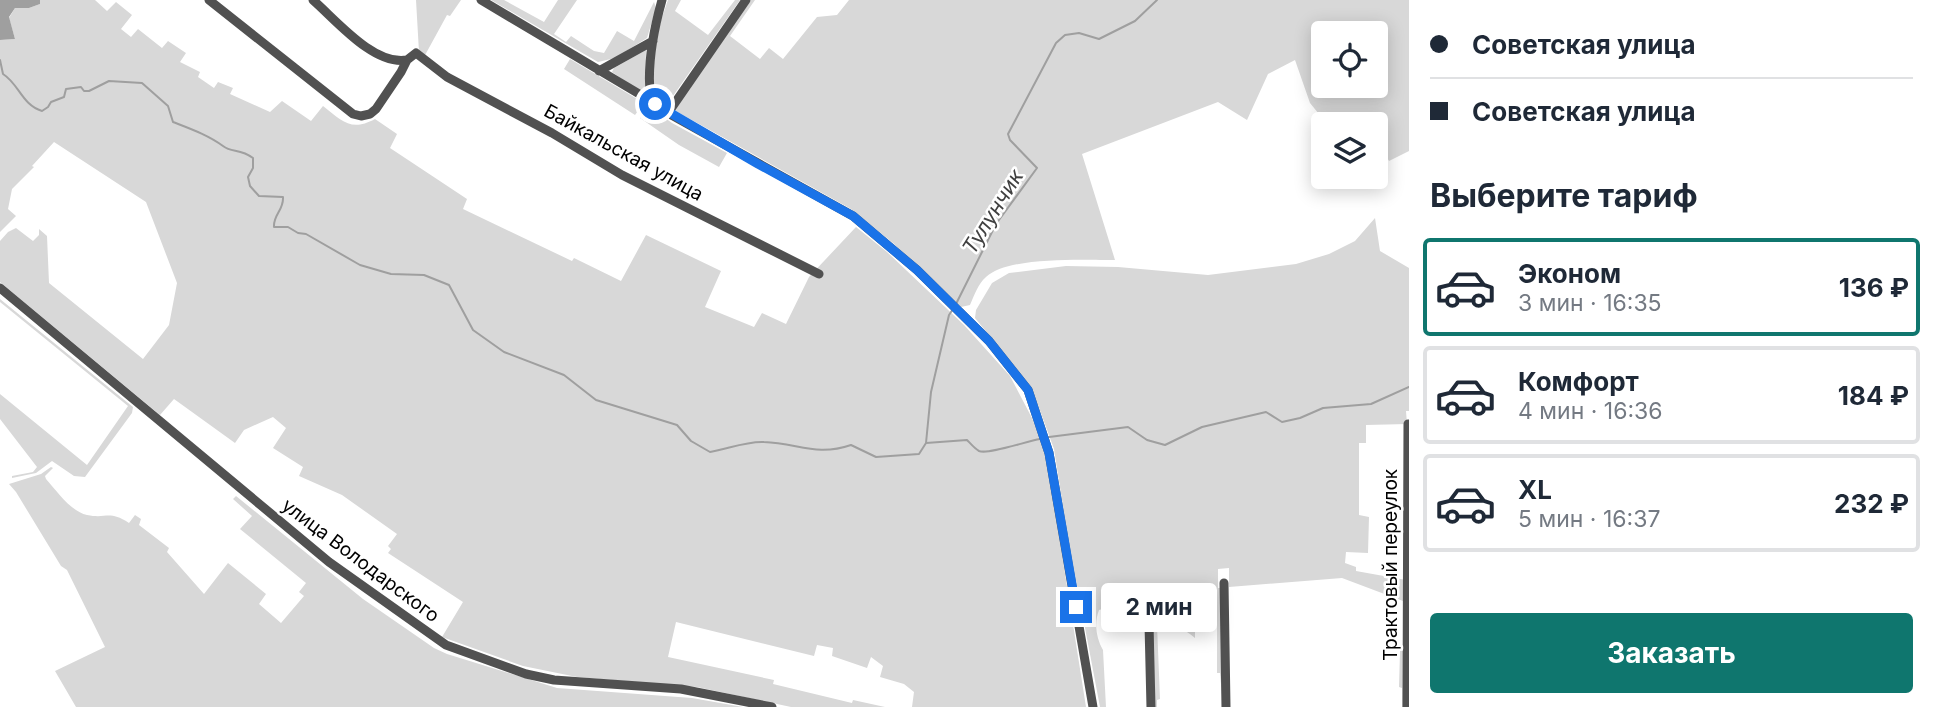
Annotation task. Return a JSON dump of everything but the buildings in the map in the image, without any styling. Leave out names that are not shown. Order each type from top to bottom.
[{"type":"street","points":[[209,0],[348,110],[362,116],[370,114],[376,109],[407,60],[392,60],[378,55],[313,0]]},
{"type":"street","points":[[481,0],[668,113],[853,216],[917,270],[989,341],[1028,390],[1049,453],[1093,707]]},
{"type":"street","points":[[668,113],[746,0]]},
{"type":"street","points":[[651,101],[649,88],[653,41],[661,1]]},
{"type":"street","points":[[599,71],[653,41]]},
{"type":"street","name":"Байкальская улица","points":[[407,60],[416,53],[447,77],[552,133],[622,175],[819,274]]},
{"type":"street","name":"улица Володарского","points":[[0,288],[330,562],[446,645],[526,674],[554,680],[681,690],[725,696],[772,707]]},
{"type":"street","name":"Трактовый переулок","points":[[1407,707],[1408,424]]},
{"type":"street","points":[[1224,583],[1226,707]]},
{"type":"street","points":[[1149,624],[1151,707]]},
{"type":"shaded area","points":[[0,0],[40,0],[40,4],[29,8],[15,8],[9,17],[15,39],[0,40]]},
{"type":"shaded area","points":[[40,0],[95,0],[107,11],[116,2],[132,15],[121,29],[131,37],[138,29],[162,48],[168,41],[186,53],[180,62],[200,72],[198,77],[214,88],[218,82],[233,88],[230,94],[270,112],[282,101],[311,121],[323,106],[341,120],[353,125],[375,119],[397,134],[390,148],[467,199],[463,209],[572,261],[574,258],[621,281],[646,235],[721,271],[705,307],[754,327],[762,313],[786,324],[809,277],[856,227],[887,252],[964,325],[1010,376],[1032,418],[1046,453],[1086,707],[912,707],[914,692],[904,684],[880,677],[883,666],[871,657],[867,668],[832,656],[833,648],[817,645],[814,656],[676,622],[668,657],[774,680],[773,684],[852,703],[853,700],[885,707],[791,707],[697,687],[577,677],[523,666],[442,637],[463,602],[388,553],[391,549],[388,546],[397,534],[342,495],[299,476],[303,467],[273,448],[286,428],[273,417],[244,430],[235,443],[174,399],[160,415],[0,282],[0,241],[16,228],[33,241],[39,235],[39,229],[47,236],[49,283],[143,359],[169,325],[177,283],[146,202],[54,142],[12,189],[8,209],[16,216],[0,232],[0,40],[15,39],[9,18],[15,8],[29,8],[40,4]]},
{"type":"shaded area","points":[[416,0],[461,0],[450,16],[447,15],[424,57],[419,52]]},
{"type":"shaded area","points":[[491,0],[504,0],[544,22],[558,0],[577,0],[554,34],[566,42],[571,36],[594,51],[604,53],[617,31],[634,41],[654,2],[656,8],[647,38],[615,58],[598,62]]},
{"type":"shaded area","points":[[668,0],[681,0],[675,11],[708,35],[735,0],[740,0],[666,106],[658,96],[653,70],[656,40]]},
{"type":"shaded area","points":[[751,0],[755,0],[730,36],[760,59],[769,48],[783,59],[817,17],[837,15],[849,0],[1409,0],[1409,151],[1389,161],[1388,112],[1317,112],[1310,103],[1295,60],[1268,74],[1247,120],[1218,102],[1082,154],[1115,260],[1067,260],[1011,265],[986,277],[970,305],[961,307],[893,243],[851,209],[674,110]]},
{"type":"shaded area","points":[[646,50],[645,87],[640,91],[612,72],[614,68]]},
{"type":"shaded area","points":[[570,59],[644,103],[635,115],[564,69]]},
{"type":"shaded area","points":[[649,106],[672,123],[727,153],[719,167],[679,145],[640,118]]},
{"type":"shaded area","points":[[1375,218],[1380,251],[1409,268],[1409,411],[1406,411],[1407,424],[1366,425],[1366,443],[1359,443],[1359,515],[1369,517],[1368,553],[1346,552],[1345,563],[1356,567],[1356,571],[1406,580],[1405,707],[1402,707],[1402,688],[1399,687],[1400,651],[1403,651],[1403,601],[1342,578],[1229,587],[1229,568],[1218,569],[1218,588],[1221,588],[1223,707],[1220,673],[1217,673],[1217,600],[1195,601],[1195,638],[1177,627],[1157,625],[1160,699],[1157,700],[1157,707],[1153,707],[1152,611],[1144,611],[1144,602],[1126,603],[1099,610],[1097,630],[1103,650],[1106,707],[1100,707],[1054,449],[1038,405],[1017,369],[975,318],[976,310],[992,283],[1009,273],[1066,266],[1118,267],[1208,275],[1296,264],[1329,254],[1355,241]]},
{"type":"shaded area","points":[[0,299],[133,407],[132,413],[85,477],[74,476],[52,461],[36,473],[12,478],[33,472],[37,467],[0,419],[0,394],[87,465],[128,406],[0,302]]},
{"type":"shaded area","points":[[53,468],[45,476],[46,479],[75,509],[87,515],[117,517],[129,523],[135,515],[141,519],[139,525],[169,548],[167,552],[204,594],[228,563],[266,594],[259,604],[281,623],[304,596],[299,592],[306,583],[240,529],[252,516],[233,499],[236,496],[363,599],[434,648],[447,654],[557,688],[692,698],[743,707],[76,707],[55,671],[105,647],[67,570],[61,566],[9,484],[41,474]]},
{"type":"waterway","name":"Тулунчик","points":[[956,304],[996,224],[1037,168],[1010,140],[1008,134],[1056,43],[1065,35],[1079,33],[1099,39],[1135,21],[1157,0]]},
{"type":"waterway","points":[[0,60],[3,74],[30,104],[42,111],[51,102],[64,97],[66,89],[81,87],[84,91],[89,91],[109,81],[142,83],[168,106],[173,122],[253,158],[253,168],[248,177],[250,186],[259,196],[283,197],[274,227],[288,227],[306,234],[360,265],[391,274],[424,275],[449,285],[473,330],[504,352],[564,375],[596,400],[677,425],[691,441],[710,452],[764,442],[817,450],[851,445],[876,457],[919,454],[926,443],[967,440],[977,450],[984,452],[1040,439]]},
{"type":"waterway","name":"Тулунчик","points":[[926,443],[931,392],[949,315],[953,309]]},
{"type":"waterway","points":[[1049,437],[1128,427],[1147,440],[1165,445],[1202,427],[1266,412],[1282,422],[1323,408],[1371,404],[1409,387]]},
{"type":"route","points":[[655,104],[853,216],[917,270],[989,341],[1028,390],[1049,453],[1076,607]]}]
